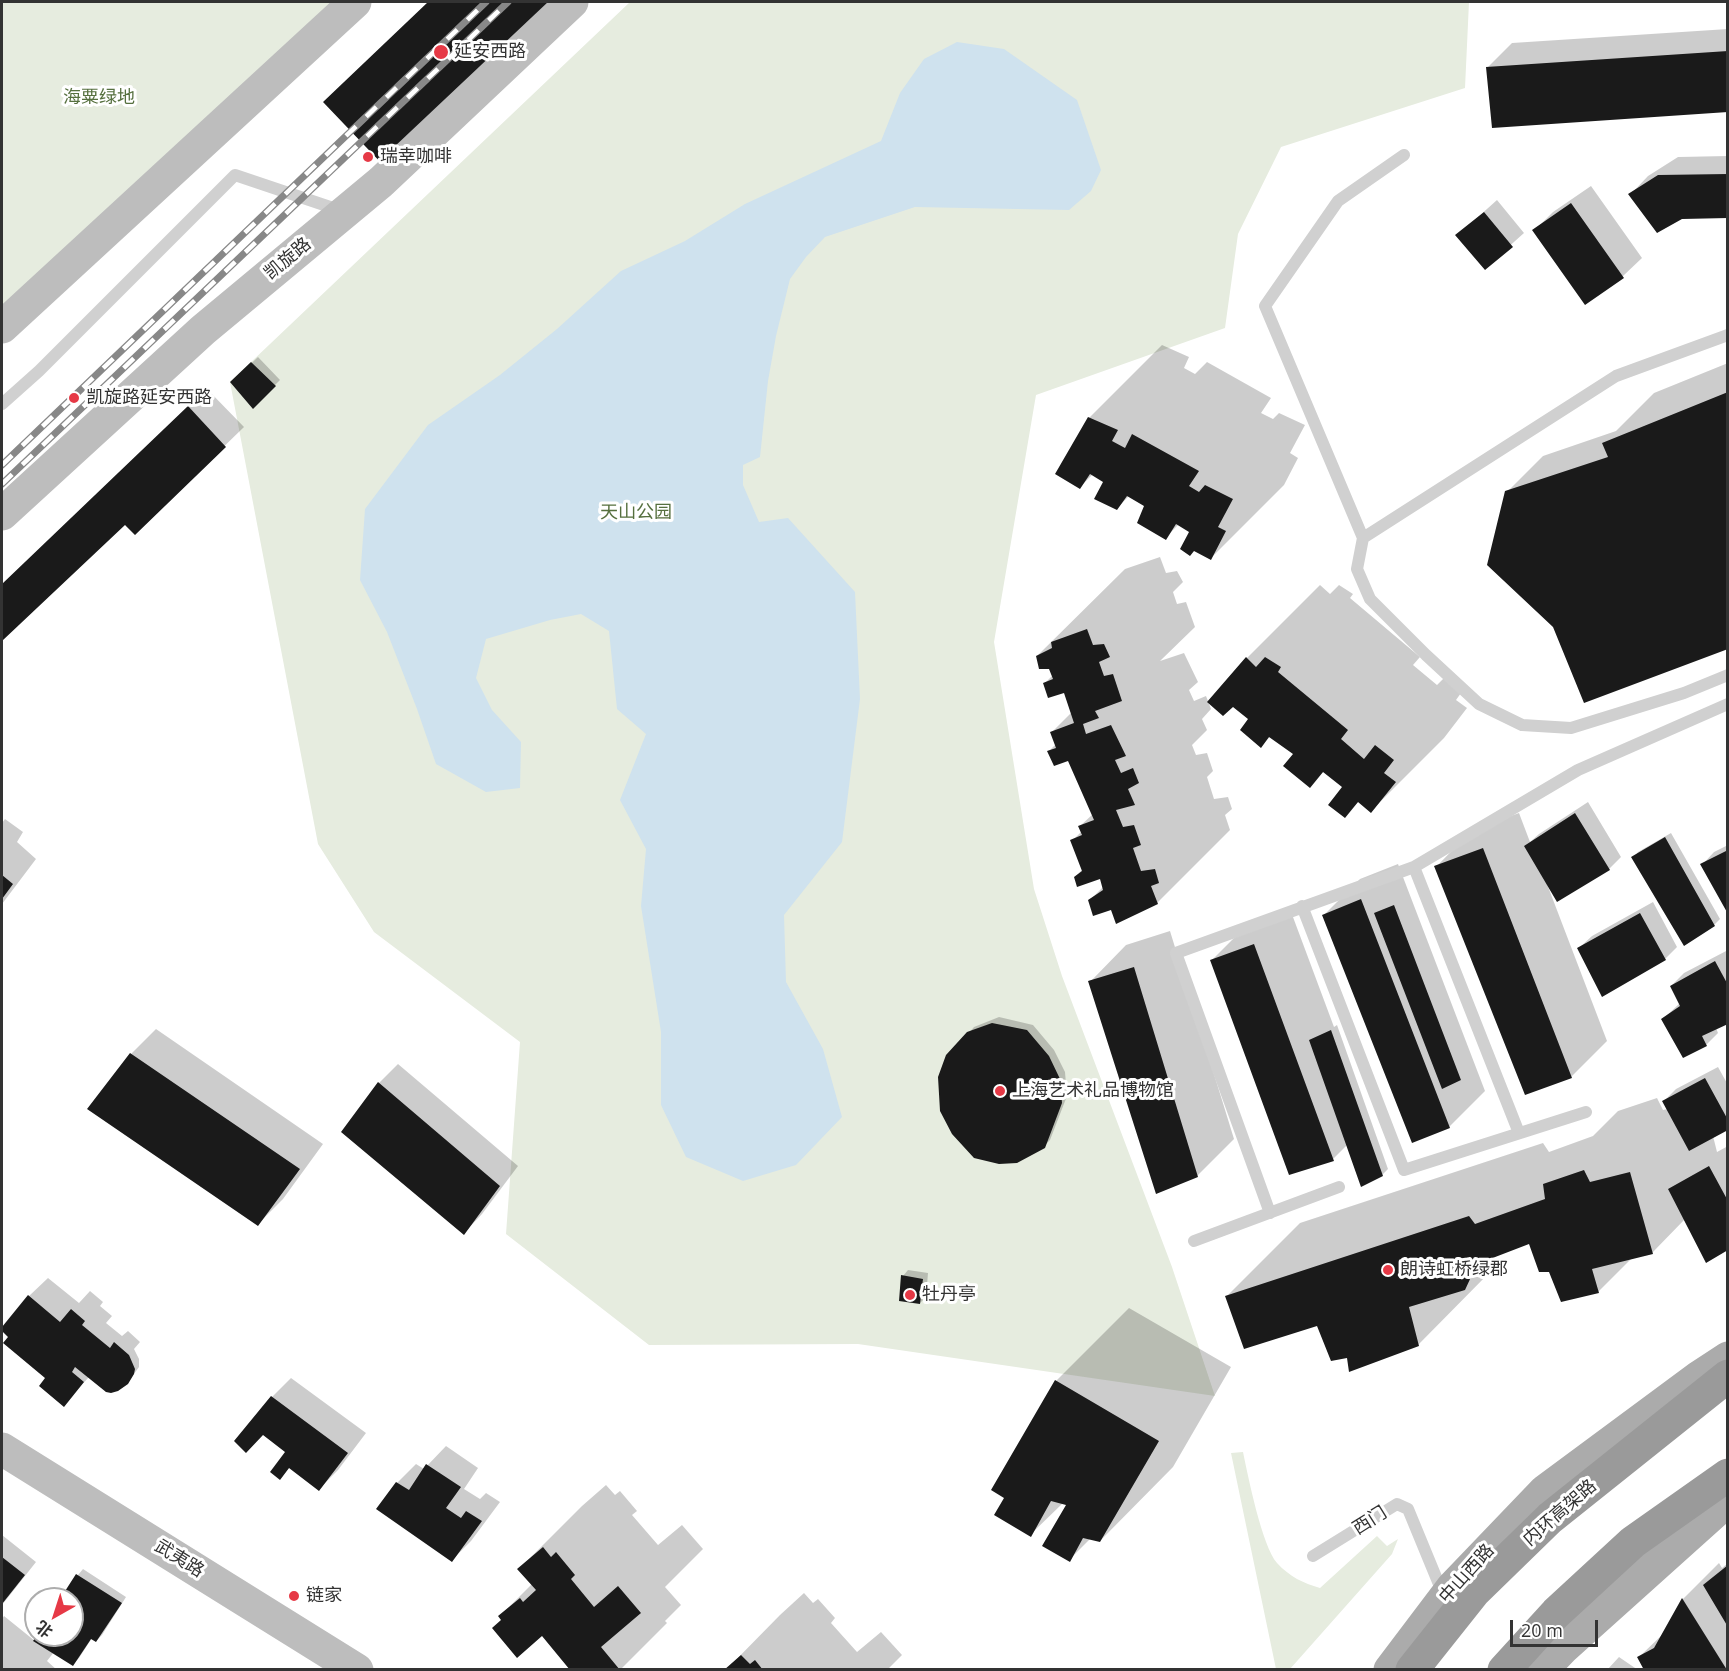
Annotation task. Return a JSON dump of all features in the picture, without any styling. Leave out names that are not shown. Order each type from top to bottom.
[{"type":"highway","name":"内环高架路","points":[[1412,1670],[1474,1592],[1550,1518],[1728,1376]]},
{"type":"highway","points":[[1504,1670],[1556,1613],[1633,1542],[1728,1475]]},
{"type":"main road","name":"中山西路","points":[[1390,1670],[1444,1598],[1545,1491],[1728,1358]]},
{"type":"main road","points":[[1542,1670],[1562,1649],[1728,1500]]},
{"type":"street","points":[[2,327],[355,2]]},
{"type":"street","name":"凯旋路","points":[[2,514],[203,330],[381,182],[572,2]]},
{"type":"street","name":"武夷路","points":[[2,1449],[357,1670]]},
{"type":"lane","points":[[1404,155],[1338,201],[1265,306],[1363,538],[1357,569],[1370,599],[1479,704],[1522,726],[1571,728],[1684,693],[1728,675]]},
{"type":"lane","points":[[2,404],[39,371],[235,175],[344,212]]},
{"type":"lane","points":[[1363,538],[1616,376],[1728,335]]},
{"type":"lane","points":[[1270,1213],[1176,953],[1414,867],[1578,770],[1728,705]]},
{"type":"lane","points":[[1414,867],[1519,1133]]},
{"type":"lane","points":[[1302,906],[1404,1170],[1586,1112]]},
{"type":"lane","points":[[1194,1241],[1339,1187]]},
{"type":"lane","name":"西门","points":[[1313,1556],[1397,1504],[1408,1509],[1444,1598]]},
{"type":"green space","name":"海粟绿地","points":[[2,2],[344,2],[2,321]]},
{"type":"green space","name":"天山公园","points":[[630,2],[1469,2],[1465,88],[1281,147],[1238,234],[1225,328],[1036,395],[994,642],[1034,889],[1062,976],[1172,1267],[1215,1396],[858,1344],[649,1345],[506,1234],[520,1042],[374,932],[318,844],[230,382]]},
{"type":"green space","points":[[1243,1452],[1256,1510],[1271,1554],[1277,1563],[1297,1579],[1320,1588],[1377,1536],[1387,1546],[1398,1539],[1392,1554],[1290,1669],[1276,1669],[1231,1453]]},
{"type":"water","points":[[957,42],[1004,49],[1077,100],[1101,170],[1091,191],[1069,210],[915,207],[825,237],[790,279],[768,381],[760,457],[743,465],[743,485],[759,522],[788,518],[855,592],[860,699],[842,842],[784,915],[786,982],[823,1049],[842,1117],[796,1165],[743,1181],[686,1157],[661,1105],[661,1032],[641,906],[646,849],[620,800],[646,734],[617,709],[609,631],[581,614],[550,620],[486,639],[476,678],[492,710],[521,742],[520,788],[486,792],[436,764],[387,632],[360,580],[365,509],[428,425],[500,375],[557,329],[621,271],[685,241],[745,204],[881,141],[900,93],[924,59]]},
{"type":"building","name":"延安西路","points":[[428,2],[559,2],[386,168],[323,102]]},
{"type":"building","points":[[1728,51],[1728,112],[1492,128],[1486,67]]},
{"type":"building","points":[[1728,174],[1728,218],[1682,219],[1657,233],[1628,194],[1658,175]]},
{"type":"building","points":[[1571,203],[1624,278],[1585,305],[1532,230]]},
{"type":"building","points":[[1484,212],[1513,247],[1485,270],[1455,235]]},
{"type":"building","points":[[251,362],[276,386],[253,409],[230,382]]},
{"type":"building","points":[[1728,392],[1728,649],[1584,703],[1553,627],[1487,565],[1505,491],[1608,457],[1602,443]]},
{"type":"building","points":[[188,406],[226,447],[135,535],[125,525],[2,641],[2,584]]},
{"type":"building","points":[[1088,417],[1118,430],[1112,441],[1125,448],[1132,434],[1199,471],[1189,486],[1199,492],[1205,485],[1233,499],[1218,527],[1226,531],[1211,560],[1194,551],[1190,556],[1180,549],[1189,532],[1176,524],[1166,540],[1137,523],[1144,506],[1127,496],[1117,510],[1094,499],[1103,482],[1090,474],[1080,489],[1055,474]]},
{"type":"building","points":[[1087,629],[1093,645],[1104,644],[1110,657],[1099,662],[1104,676],[1113,674],[1122,701],[1095,711],[1099,718],[1083,724],[1086,734],[1111,725],[1126,756],[1115,760],[1121,773],[1133,768],[1139,783],[1128,789],[1135,805],[1116,810],[1123,827],[1134,825],[1141,845],[1133,848],[1141,871],[1155,869],[1159,883],[1151,886],[1158,904],[1116,924],[1111,910],[1093,916],[1088,900],[1103,890],[1100,879],[1077,887],[1074,877],[1082,871],[1070,840],[1082,835],[1078,826],[1094,820],[1068,761],[1054,766],[1047,751],[1056,748],[1050,732],[1074,723],[1064,693],[1048,698],[1043,683],[1053,679],[1049,669],[1039,669],[1036,656],[1052,648],[1051,642]]},
{"type":"building","points":[[1246,657],[1256,667],[1265,657],[1281,667],[1278,672],[1348,730],[1341,739],[1364,759],[1375,745],[1394,760],[1384,773],[1396,782],[1371,813],[1358,802],[1345,818],[1328,805],[1342,787],[1323,772],[1310,788],[1283,766],[1293,754],[1269,737],[1261,748],[1240,730],[1248,719],[1233,707],[1223,716],[1207,702]]},
{"type":"building","points":[[1575,813],[1610,870],[1557,902],[1524,846]]},
{"type":"building","points":[[1665,837],[1715,926],[1684,946],[1631,857]]},
{"type":"building","points":[[1483,848],[1572,1078],[1525,1095],[1434,866]]},
{"type":"building","points":[[1728,850],[1728,914],[1700,864]]},
{"type":"building","points":[[2,875],[13,884],[2,899]]},
{"type":"building","points":[[1361,899],[1450,1128],[1412,1143],[1322,915]]},
{"type":"building","points":[[1394,905],[1461,1080],[1442,1089],[1374,913]]},
{"type":"building","points":[[1640,913],[1666,960],[1602,997],[1577,948]]},
{"type":"building","points":[[1254,944],[1334,1161],[1289,1175],[1210,960]]},
{"type":"building","points":[[1715,961],[1728,985],[1728,1024],[1702,1036],[1707,1046],[1683,1058],[1661,1019],[1680,1006],[1670,986]]},
{"type":"building","points":[[1134,967],[1198,1177],[1156,1194],[1088,981]]},
{"type":"building","name":"上海艺术礼品博物馆","points":[[992,1023],[1027,1030],[1049,1056],[1060,1079],[1062,1103],[1045,1148],[1017,1163],[999,1164],[974,1158],[952,1134],[940,1111],[938,1077],[946,1055],[967,1032]]},
{"type":"building","points":[[1331,1030],[1383,1176],[1361,1187],[1309,1040]]},
{"type":"building","points":[[130,1053],[300,1169],[258,1226],[87,1109]]},
{"type":"building","points":[[1705,1078],[1728,1120],[1728,1130],[1689,1151],[1662,1101]]},
{"type":"building","points":[[378,1082],[500,1186],[464,1235],[341,1132]]},
{"type":"building","points":[[1709,1166],[1728,1201],[1728,1250],[1706,1263],[1668,1189]]},
{"type":"building","name":"朗诗虹桥绿郡","points":[[1584,1170],[1590,1182],[1630,1172],[1653,1254],[1592,1269],[1599,1293],[1561,1302],[1549,1272],[1539,1272],[1529,1244],[1477,1264],[1465,1290],[1409,1307],[1419,1346],[1349,1372],[1347,1358],[1331,1361],[1317,1326],[1244,1349],[1225,1296],[1469,1216],[1475,1224],[1545,1199],[1543,1184]]},
{"type":"building","name":"牡丹亭","points":[[901,1275],[923,1279],[920,1304],[899,1301]]},
{"type":"building","points":[[28,1295],[60,1322],[71,1309],[85,1321],[82,1325],[110,1348],[114,1342],[129,1355],[135,1369],[128,1384],[118,1391],[106,1392],[75,1367],[72,1372],[84,1382],[64,1407],[39,1386],[45,1378],[3,1343],[8,1337],[2,1331],[2,1327]]},
{"type":"building","points":[[1055,1380],[1159,1441],[1100,1542],[1083,1538],[1070,1562],[1042,1546],[1066,1505],[1051,1501],[1031,1537],[994,1515],[1004,1498],[991,1490]]},
{"type":"building","points":[[271,1396],[348,1453],[319,1491],[289,1468],[280,1480],[270,1472],[285,1452],[263,1435],[246,1453],[234,1441]]},
{"type":"building","points":[[426,1464],[461,1487],[446,1508],[461,1518],[466,1511],[482,1521],[452,1562],[376,1509],[396,1482],[409,1490]]},
{"type":"building","points":[[543,1547],[551,1557],[556,1552],[575,1575],[571,1579],[594,1607],[618,1586],[641,1613],[601,1647],[620,1670],[570,1670],[542,1636],[517,1658],[492,1628],[501,1620],[498,1616],[520,1598],[523,1602],[536,1590],[517,1569]]},
{"type":"building","points":[[2,1557],[25,1575],[2,1604]]},
{"type":"building","points":[[1728,1565],[1728,1627],[1703,1585]]},
{"type":"building","points":[[76,1574],[122,1603],[96,1642],[91,1639],[73,1666],[43,1647],[84,1647],[84,1587],[68,1587]]},
{"type":"building","points":[[1682,1598],[1727,1670],[1644,1670],[1637,1657],[1654,1648]]},
{"type":"building","points":[[741,1655],[750,1664],[755,1660],[763,1670],[724,1670]]},
{"type":"railway","points":[[2,465],[486,2]]},
{"type":"railway","points":[[2,484],[508,2]]},
{"type":"place","name":"延安西路","points":[[441,52]]},
{"type":"place","name":"瑞幸咖啡","points":[[368,157]]},
{"type":"place","name":"凯旋路延安西路","points":[[74,398]]},
{"type":"place","name":"上海艺术礼品博物馆","points":[[1000,1091]]},
{"type":"place","name":"朗诗虹桥绿郡","points":[[1388,1270]]},
{"type":"place","name":"牡丹亭","points":[[910,1295]]},
{"type":"place","name":"链家","points":[[294,1596]]}]
